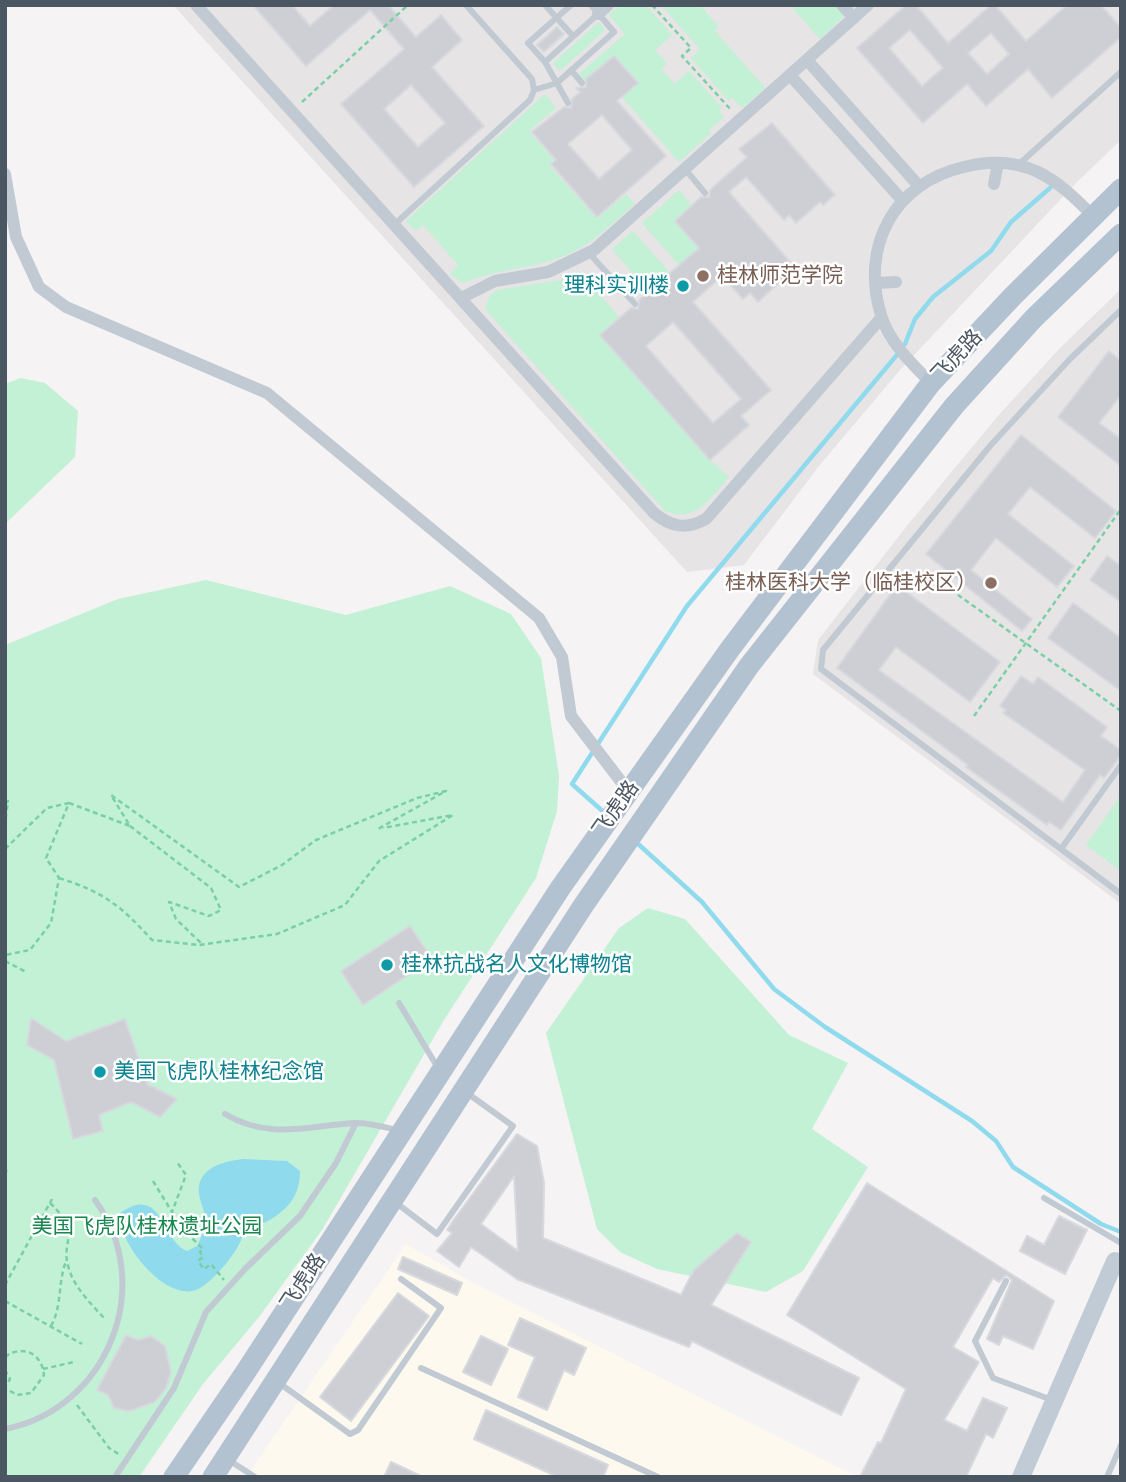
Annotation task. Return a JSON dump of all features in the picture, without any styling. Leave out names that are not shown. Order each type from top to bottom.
[{"type":"main road","name":"飞虎路","points":[[174,1477],[243,1376],[440,1071],[610,818],[730,649],[931,383],[1092,215],[1121,189]]},
{"type":"main road","name":"飞虎路","points":[[213,1477],[464,1090],[630,839],[749,666],[954,406],[1034,318],[1121,234]]},
{"type":"street","points":[[196,5],[654,513],[671,525],[679,527],[706,519],[881,318]]},
{"type":"street","points":[[842,5],[854,18]]},
{"type":"street","points":[[461,298],[495,281],[548,272],[589,253],[868,5]]},
{"type":"street","points":[[807,60],[918,185]]},
{"type":"street","points":[[790,75],[902,200]]},
{"type":"street","points":[[994,184],[998,163]]},
{"type":"street","points":[[931,383],[895,342],[881,318],[875,284],[874,265],[880,238],[902,200],[918,185],[954,169],[998,163],[1017,165],[1056,183],[1092,215]]},
{"type":"street","points":[[5,174],[16,237],[39,286],[66,307],[267,393],[539,618],[562,657],[571,716],[629,792]]},
{"type":"street","points":[[875,284],[896,282]]},
{"type":"street","points":[[1021,1477],[1118,1258]]},
{"type":"lane","points":[[394,226],[530,100],[534,90],[532,79],[466,5]]},
{"type":"lane","points":[[545,5],[573,36]]},
{"type":"lane","points":[[568,103],[545,62],[528,43],[571,5]]},
{"type":"lane","points":[[534,90],[557,83],[614,32],[599,8],[545,62]]},
{"type":"lane","points":[[571,70],[582,83]]},
{"type":"lane","points":[[1017,165],[1121,72]]},
{"type":"lane","points":[[685,169],[705,194]]},
{"type":"lane","points":[[589,253],[635,304]]},
{"type":"lane","points":[[1121,310],[1070,359],[990,446],[823,650],[821,669],[1121,894]]},
{"type":"lane","points":[[1061,849],[1121,765]]},
{"type":"lane","points":[[399,1003],[440,1071]]},
{"type":"lane","points":[[393,1200],[437,1234],[513,1126],[464,1090]]},
{"type":"lane","points":[[225,1114],[269,1131],[295,1131],[356,1123],[400,1131]]},
{"type":"lane","points":[[115,1477],[180,1377],[206,1312],[228,1286],[300,1216],[335,1163],[356,1123]]},
{"type":"lane","points":[[1044,1198],[1121,1243]]},
{"type":"lane","points":[[5,1429],[42,1417],[72,1398],[105,1357],[122,1307],[120,1255],[108,1221],[95,1200]]},
{"type":"lane","points":[[277,1381],[350,1434],[358,1430],[441,1308],[401,1279]]},
{"type":"lane","points":[[1006,1281],[975,1341],[993,1378],[1054,1401]]},
{"type":"lane","points":[[421,1368],[658,1477]]},
{"type":"lane","points":[[1107,1477],[1121,1445]]},
{"type":"lane","points":[[226,1458],[255,1477]]},
{"type":"path","points":[[292,112],[408,5]]},
{"type":"path","points":[[652,5],[691,48],[682,56],[740,120]]},
{"type":"path","points":[[974,716],[1121,509]]},
{"type":"path","points":[[937,580],[1121,711]]},
{"type":"path","points":[[69,803],[46,858],[59,878],[86,887],[122,907],[152,940],[202,944],[277,934],[345,905],[379,862],[453,815],[378,829],[446,791],[417,798],[316,840],[282,864],[239,887],[136,810],[111,795],[130,826]]},
{"type":"path","points":[[5,804],[8,801],[5,824]]},
{"type":"path","points":[[5,849],[47,808],[69,803],[130,826],[211,888],[221,911],[209,916],[169,902],[176,919],[202,944]]},
{"type":"path","points":[[5,955],[30,950],[51,923],[59,878]]},
{"type":"path","points":[[5,961],[26,972]]},
{"type":"path","points":[[172,1212],[187,1175],[177,1162]]},
{"type":"path","points":[[153,1181],[177,1223],[196,1239],[203,1249],[200,1252],[203,1257],[198,1261],[204,1269],[211,1264],[228,1286]]},
{"type":"path","points":[[5,1285],[51,1201],[68,1227],[71,1238],[60,1279],[59,1310],[51,1326]]},
{"type":"path","points":[[67,1259],[75,1281],[105,1319]]},
{"type":"path","points":[[5,1301],[82,1343]]},
{"type":"path","points":[[5,1357],[13,1352],[28,1351],[40,1360],[43,1369],[41,1382],[31,1393],[18,1395],[5,1387],[10,1379],[5,1370]]},
{"type":"path","points":[[43,1369],[74,1362]]},
{"type":"path","points":[[72,1398],[109,1448],[126,1463]]},
{"type":"shaded area","name":"桂林师范学院","points":[[173,5],[1121,5],[1121,140],[1076,183],[900,370],[819,466],[744,565],[687,572]]},
{"type":"shaded area","name":"桂林医科大学（临桂校区）","points":[[1121,289],[1121,904],[813,674],[818,640],[906,527],[997,417],[1060,348]]},
{"type":"shaded area","points":[[406,1244],[470,1281],[857,1477],[246,1477]]},
{"type":"green space","points":[[620,5],[646,5],[672,35],[655,50],[667,64],[661,69],[675,84],[689,71],[722,108],[719,111],[724,117],[709,130],[711,133],[679,162],[622,97],[638,83],[614,56],[585,81],[579,74],[625,34],[609,15]]},
{"type":"green space","points":[[661,5],[700,5],[719,27],[715,31],[765,88],[742,108],[733,98],[729,101],[691,58],[700,49]]},
{"type":"green space","points":[[790,5],[856,5],[820,39]]},
{"type":"green space","points":[[599,22],[605,30],[560,71],[553,63]]},
{"type":"green space","points":[[545,94],[556,108],[529,131],[554,160],[549,165],[597,219],[626,194],[635,204],[601,233],[574,251],[539,264],[463,283],[450,274],[458,265],[423,225],[415,231],[406,221]]},
{"type":"green space","points":[[679,190],[692,205],[675,221],[699,248],[679,265],[642,223]]},
{"type":"green space","points":[[633,231],[670,273],[649,292],[612,249]]},
{"type":"green space","points":[[580,272],[620,318],[600,335],[710,460],[729,477],[709,500],[694,511],[676,514],[665,511],[485,309],[490,295],[497,290],[560,280]]},
{"type":"green space","points":[[21,378],[45,383],[78,411],[75,457],[5,524],[5,384]]},
{"type":"green space","name":"美国飞虎队桂林遗址公园","points":[[206,580],[346,615],[450,586],[511,614],[541,658],[559,776],[557,811],[536,878],[444,1020],[322,1230],[259,1317],[203,1384],[139,1477],[5,1477],[5,645],[118,599]]},
{"type":"green space","points":[[1121,795],[1121,871],[1086,845]]},
{"type":"green space","points":[[648,908],[685,919],[789,1035],[848,1063],[812,1129],[868,1167],[803,1271],[766,1292],[657,1269],[620,1252],[597,1229],[546,1033],[619,928]]},
{"type":"water","points":[[243,1159],[287,1161],[300,1171],[298,1188],[291,1202],[264,1223],[254,1217],[248,1218],[235,1251],[200,1288],[187,1291],[174,1288],[160,1280],[135,1254],[126,1240],[120,1213],[134,1206],[145,1205],[153,1209],[178,1245],[187,1251],[197,1246],[204,1226],[205,1215],[199,1190],[201,1179],[216,1166]]},
{"type":"building","points":[[253,5],[292,5],[310,26],[334,5],[388,5],[416,37],[441,15],[462,40],[432,67],[484,126],[414,187],[341,104],[404,49],[370,10],[306,66]],"holes":[[[411,85],[445,123],[418,147],[384,109]]]},
{"type":"building","points":[[906,5],[916,5],[948,43],[991,5],[995,5],[1026,41],[1067,5],[1101,5],[1121,28],[1121,37],[1052,98],[1028,69],[986,106],[967,84],[923,123],[857,48]],"holes":[[[910,30],[943,68],[922,86],[889,48]],[[991,33],[1009,54],[987,74],[968,53]]]},
{"type":"building","points":[[557,27],[564,34],[544,52],[537,45]]},
{"type":"building","points":[[614,56],[638,83],[617,101],[666,156],[597,217],[551,164],[556,160],[532,132],[564,107],[571,108],[572,99],[580,92],[576,88],[586,87],[586,79]],"holes":[[[602,115],[632,150],[599,179],[568,144]]]},
{"type":"building","name":"理科实训楼","points":[[772,123],[835,195],[823,205],[820,202],[796,223],[789,215],[784,220],[746,177],[729,192],[798,271],[787,281],[784,278],[758,302],[750,293],[743,299],[722,276],[693,302],[771,390],[741,416],[749,425],[710,460],[600,335],[631,308],[638,309],[639,300],[699,248],[675,221],[701,197],[709,197],[710,190],[747,157],[739,149]],"holes":[[[673,322],[741,399],[713,423],[646,346]]]},
{"type":"building","points":[[1109,351],[1121,361],[1121,395],[1099,423],[1121,439],[1121,466],[1058,417]]},
{"type":"building","points":[[1021,435],[1116,511],[1095,538],[1030,487],[1008,514],[1074,566],[1057,587],[996,538],[971,570],[1032,619],[1022,631],[926,554]]},
{"type":"building","points":[[1107,556],[1121,566],[1121,602],[1090,580]]},
{"type":"building","points":[[897,585],[1000,662],[970,702],[896,647],[879,670],[1063,802],[1085,770],[1003,713],[1006,710],[1000,706],[1021,676],[1033,684],[1038,677],[1107,727],[1101,736],[1121,750],[1121,755],[1104,778],[1100,775],[1061,830],[1049,822],[1047,825],[966,767],[968,765],[837,668]]},
{"type":"building","points":[[1073,603],[1121,638],[1121,691],[1048,638]]},
{"type":"building","name":"桂林抗战名人文化博物馆","points":[[410,926],[432,959],[363,1005],[341,971]]},
{"type":"building","name":"美国飞虎队桂林纪念馆","points":[[31,1018],[66,1041],[125,1019],[147,1084],[177,1099],[160,1117],[131,1102],[99,1115],[103,1131],[73,1139],[54,1060],[27,1045]]},
{"type":"building","points":[[517,1134],[537,1146],[544,1183],[543,1238],[681,1295],[694,1270],[737,1233],[751,1242],[711,1305],[859,1378],[841,1415],[692,1341],[689,1347],[517,1279],[471,1247],[459,1267],[437,1251],[452,1233],[447,1230]],"holes":[[[514,1176],[518,1251],[481,1224]]]},
{"type":"building","points":[[867,1183],[1054,1301],[1033,1349],[1003,1336],[999,1345],[987,1339],[1012,1280],[1006,1275],[999,1282],[993,1278],[953,1347],[979,1362],[944,1420],[967,1431],[983,1398],[1007,1408],[993,1438],[986,1434],[966,1477],[860,1477],[878,1442],[881,1443],[906,1389],[787,1315]]},
{"type":"building","points":[[1059,1216],[1087,1230],[1065,1274],[1020,1251],[1027,1236],[1044,1245]]},
{"type":"building","points":[[403,1257],[462,1283],[457,1295],[398,1269]]},
{"type":"building","points":[[398,1293],[429,1316],[351,1421],[320,1397]]},
{"type":"building","points":[[520,1318],[586,1348],[574,1375],[564,1370],[547,1410],[518,1397],[535,1357],[508,1345]]},
{"type":"building","points":[[126,1335],[138,1340],[151,1336],[165,1346],[171,1372],[166,1388],[155,1402],[129,1411],[114,1408],[108,1395],[97,1390]]},
{"type":"building","points":[[481,1336],[508,1349],[491,1385],[463,1372]]},
{"type":"building","points":[[486,1410],[608,1465],[603,1477],[558,1477],[474,1439]]},
{"type":"building","points":[[391,1462],[423,1477],[384,1477]]},
{"type":"waterway","points":[[905,344],[915,319],[933,297],[991,251],[1011,222],[1050,188]]},
{"type":"waterway","points":[[607,815],[572,784],[687,606],[896,356]]},
{"type":"waterway","points":[[636,842],[702,902],[774,989],[825,1027],[972,1121],[996,1141],[1013,1167],[1101,1224],[1121,1232]]},
{"type":"place","name":"桂林师范学院","points":[[703,276]]},
{"type":"place","name":"理科实训楼","points":[[683,286]]},
{"type":"place","name":"桂林医科大学（临桂校区）","points":[[991,583]]},
{"type":"place","name":"桂林抗战名人文化博物馆","points":[[387,965]]},
{"type":"place","name":"美国飞虎队桂林纪念馆","points":[[100,1072]]}]
